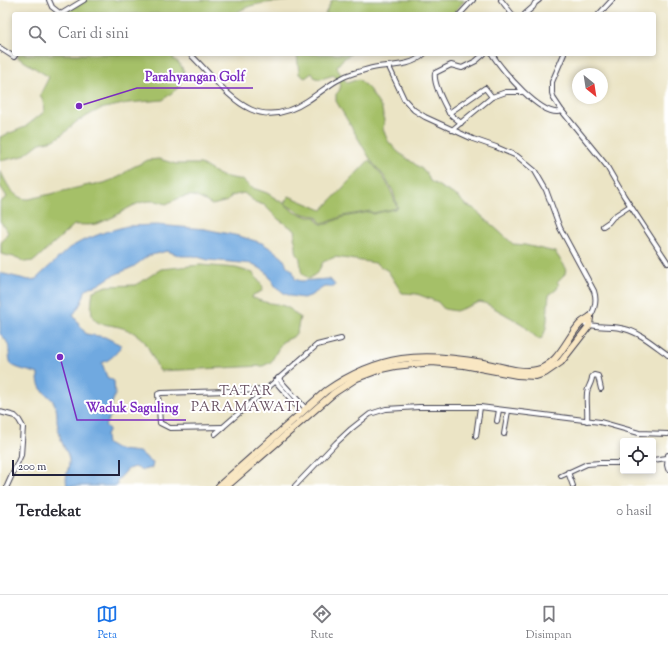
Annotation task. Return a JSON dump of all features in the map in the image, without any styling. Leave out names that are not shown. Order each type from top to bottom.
[{"type":"main road","points":[[219,486],[334,393],[357,378],[381,369],[414,363],[465,363],[516,370],[537,370],[553,360],[581,322],[590,317]]},
{"type":"main road","points":[[227,486],[326,391],[341,381],[370,366],[400,359],[435,357],[522,376],[536,376],[545,373],[560,362],[589,326],[590,317]]},
{"type":"street","points":[[49,0],[52,7],[58,12]]},
{"type":"street","points":[[64,12],[84,0]]},
{"type":"street","points":[[462,12],[473,0]]},
{"type":"street","points":[[501,0],[510,12]]},
{"type":"street","points":[[528,12],[539,0]]},
{"type":"street","points":[[602,12],[612,0]]},
{"type":"street","points":[[0,48],[12,56]]},
{"type":"street","points":[[192,56],[241,104],[260,113],[269,114],[278,114],[291,111],[343,77],[377,67],[389,67],[410,63],[421,56]]},
{"type":"street","points":[[461,123],[449,113],[436,86],[434,77],[438,71],[451,65],[462,68],[476,61],[482,56]]},
{"type":"street","points":[[494,56],[522,92],[549,110],[556,112],[562,111]]},
{"type":"street","points":[[563,56],[554,77],[552,88],[554,99],[580,134],[599,155],[630,206],[668,263]]},
{"type":"street","points":[[389,67],[404,99],[414,110],[452,130],[517,156],[535,171],[546,190],[560,228],[596,296],[595,304],[590,317]]},
{"type":"street","points":[[449,113],[485,88],[492,97]]},
{"type":"street","points":[[452,130],[492,97],[506,92],[522,92]]},
{"type":"street","points":[[604,226],[610,222],[613,217],[630,206]]},
{"type":"street","points":[[581,322],[589,326],[624,329],[640,335],[668,355]]},
{"type":"street","points":[[215,434],[316,345],[341,339]]},
{"type":"street","points":[[587,421],[587,391],[594,375],[598,376],[600,390]]},
{"type":"street","points":[[278,378],[304,411]]},
{"type":"street","points":[[274,381],[304,411]]},
{"type":"street","points":[[223,427],[170,428],[160,423],[158,421],[158,394],[265,390]]},
{"type":"street","points":[[296,486],[336,443],[365,418],[376,412],[413,407],[480,407],[600,422],[634,432],[668,434]]},
{"type":"street","points":[[476,436],[480,407]]},
{"type":"street","points":[[497,421],[499,410]]},
{"type":"street","points":[[504,434],[508,411]]},
{"type":"street","points":[[0,412],[15,416],[23,427],[21,455],[7,486]]},
{"type":"street","points":[[656,459],[668,456],[666,465],[668,469]]},
{"type":"street","points":[[561,476],[591,463],[620,463]]},
{"type":"street","points":[[568,472],[573,486]]},
{"type":"green space","points":[[86,0],[293,0],[256,4],[238,12],[67,12]]},
{"type":"green space","points":[[332,0],[465,0],[454,12],[326,12]]},
{"type":"green space","points":[[174,56],[173,59],[179,63],[184,71],[179,87],[163,100],[128,103],[100,109],[76,122],[54,140],[40,143],[23,156],[0,161],[0,137],[25,127],[44,112],[43,100],[40,95],[49,77],[17,57]]},
{"type":"green space","points":[[297,56],[348,56],[337,66],[338,70],[347,83],[359,79],[369,89],[382,109],[384,121],[383,129],[388,141],[398,152],[426,172],[430,181],[460,198],[462,202],[473,208],[513,244],[525,245],[555,252],[566,268],[565,274],[557,282],[559,284],[557,289],[549,295],[547,323],[542,338],[538,339],[522,324],[487,304],[480,302],[456,311],[444,309],[438,302],[417,294],[402,293],[388,271],[375,263],[335,257],[323,262],[318,272],[309,279],[301,271],[300,258],[296,252],[294,238],[296,231],[278,219],[264,205],[255,202],[244,193],[231,196],[228,201],[212,205],[194,196],[185,196],[166,204],[156,201],[143,202],[96,224],[74,225],[34,261],[24,262],[18,258],[1,254],[1,243],[8,232],[0,221],[0,202],[7,197],[0,186],[0,170],[14,193],[23,199],[104,183],[119,177],[131,168],[148,160],[159,159],[176,164],[201,164],[221,176],[244,181],[250,187],[267,193],[294,212],[309,217],[316,217],[317,221],[321,224],[327,224],[343,217],[370,212],[373,214],[398,208],[393,191],[384,176],[372,162],[336,101],[336,94],[341,85],[334,75],[321,79],[315,78],[312,73],[305,78],[299,74]]},
{"type":"green space","points":[[369,160],[386,182],[392,193],[397,208],[373,213],[370,211],[343,216],[326,223],[322,223],[319,221],[317,216],[299,212],[284,203],[289,196],[322,210]]},
{"type":"green space","points":[[200,265],[236,268],[253,273],[263,287],[262,291],[253,295],[252,298],[287,307],[300,317],[297,332],[293,337],[282,342],[271,362],[263,366],[160,371],[144,341],[139,336],[128,330],[104,324],[94,319],[91,305],[93,291],[107,286],[136,285],[161,269]]},
{"type":"water","points":[[157,225],[205,229],[239,236],[262,243],[283,258],[287,266],[293,271],[295,279],[301,281],[328,279],[335,285],[334,287],[324,287],[310,296],[303,298],[290,296],[276,287],[266,272],[253,264],[208,260],[194,256],[181,256],[167,251],[148,256],[133,267],[112,276],[98,285],[90,287],[85,291],[80,304],[73,315],[86,334],[105,337],[121,345],[113,356],[102,363],[107,377],[114,381],[115,395],[110,417],[105,425],[109,429],[106,436],[107,444],[121,450],[139,452],[153,463],[152,468],[143,470],[134,467],[128,469],[117,481],[117,486],[67,486],[66,478],[69,459],[62,442],[57,422],[57,410],[54,403],[42,390],[38,381],[38,374],[17,368],[11,364],[7,342],[0,334],[0,273],[29,280],[36,279],[69,248],[82,241],[105,232],[127,226]]},
{"type":"place","name":"Parahyangan Golf","points":[[79,106]]},
{"type":"place","name":"Waduk Saguling","points":[[60,357]]},
{"type":"district","name":"TATAR PARAMAWATI","points":[[246,400]]}]
